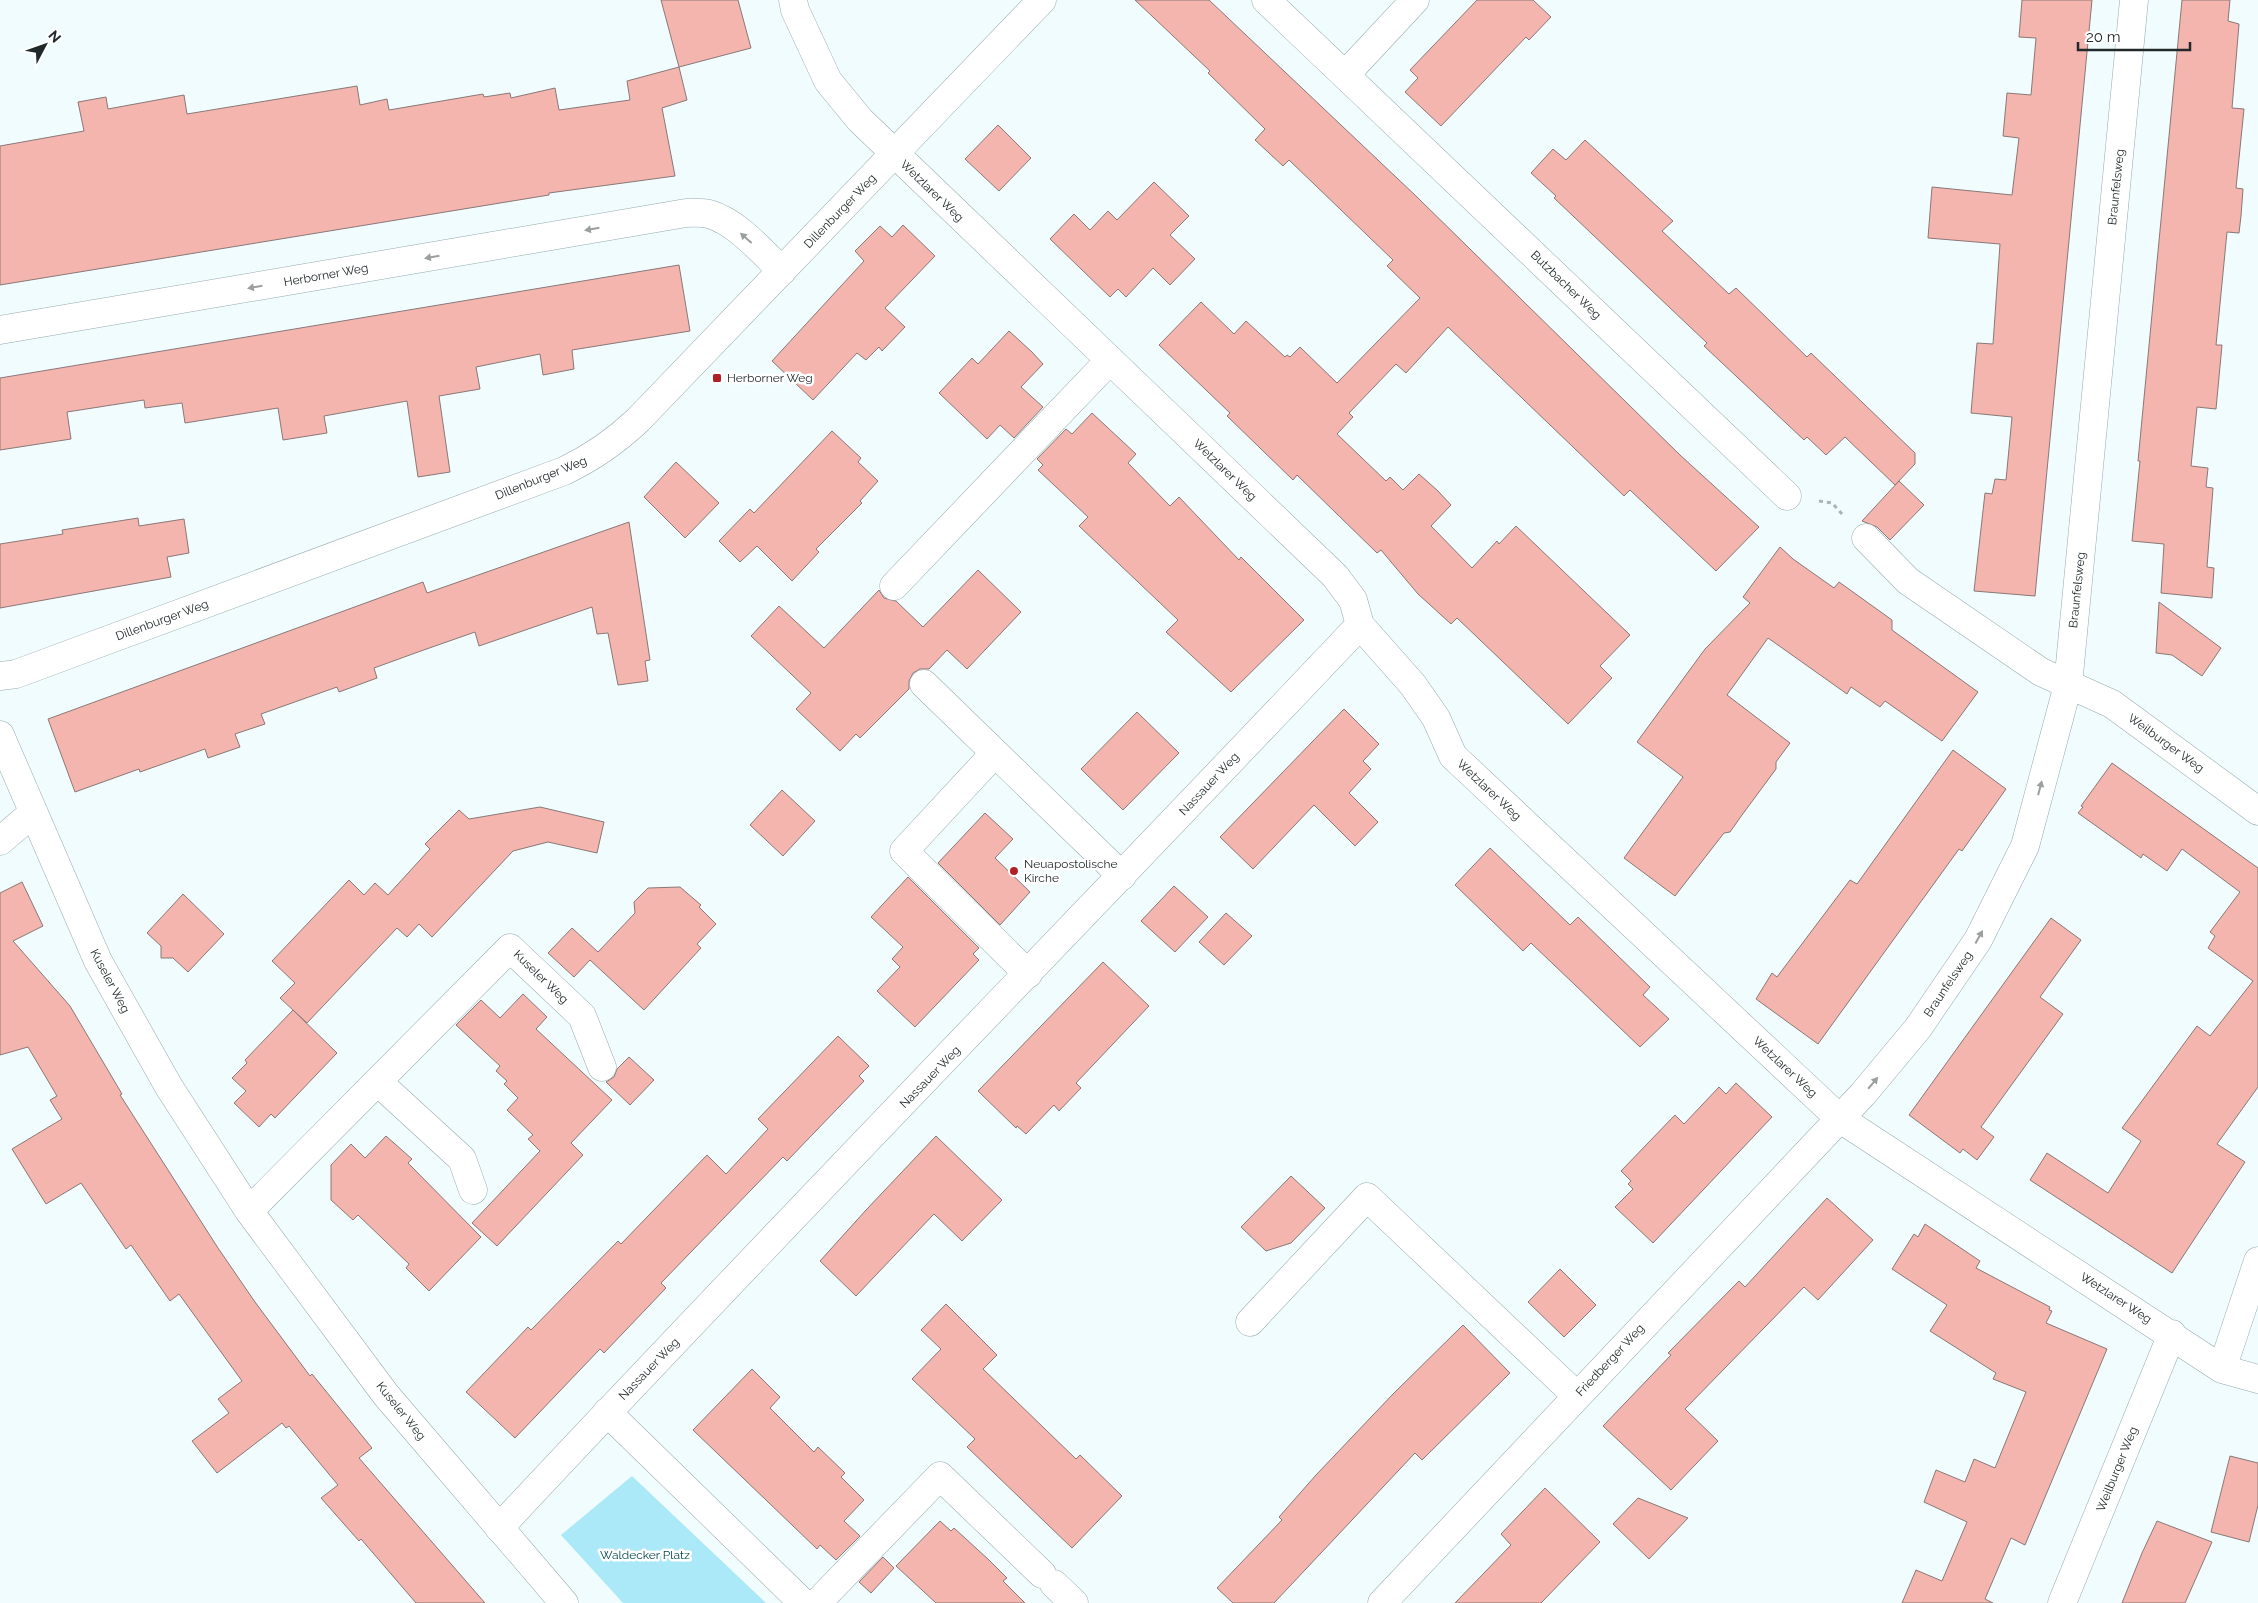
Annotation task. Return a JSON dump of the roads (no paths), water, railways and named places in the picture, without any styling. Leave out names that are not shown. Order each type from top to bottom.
[{"type":"street","name":"Wetzlarer Weg","points":[[793,0],[828,80],[860,120],[1335,576],[1353,600],[1360,625],[1413,685],[1436,718],[1453,756],[1839,1118],[2172,1334],[2222,1369],[2258,1379]]},
{"type":"street","name":"Dillenburger Weg","points":[[0,676],[16,674],[564,471],[592,458],[616,441],[638,420],[1042,0]]},
{"type":"street","name":"Butzbacher Weg","points":[[1266,0],[1787,496]]},
{"type":"street","points":[[1345,75],[1415,0]]},
{"type":"street","name":"Braunfelsweg","points":[[1839,1118],[1863,1094],[1918,1028],[1978,940],[2025,846],[2068,685],[2134,0]]},
{"type":"street","name":"Herborner Weg","points":[[0,330],[686,214],[707,214],[721,219],[743,235],[782,271]]},
{"type":"street","points":[[894,586],[1110,360]]},
{"type":"street","name":"Weilburger Weg","points":[[1866,538],[1908,580],[2041,672],[2112,704],[2258,811]]},
{"type":"street","name":"Nassauer Weg","points":[[499,1528],[607,1412],[1122,876],[1360,625]]},
{"type":"street","points":[[924,684],[1122,876]]},
{"type":"street","name":"Kuseler Weg","points":[[0,736],[98,962],[169,1088],[249,1211],[386,1395],[564,1603]]},
{"type":"street","points":[[995,753],[904,852],[1028,974]]},
{"type":"street","points":[[0,841],[33,813]]},
{"type":"street","name":"Kuseler Weg","points":[[249,1211],[510,948],[582,1016],[602,1067]]},
{"type":"street","points":[[378,1082],[462,1159],[473,1190]]},
{"type":"street","name":"Friedberger Weg","points":[[1382,1603],[1839,1118]]},
{"type":"street","points":[[1250,1322],[1367,1197],[1577,1396]]},
{"type":"street","points":[[2222,1369],[2258,1261]]},
{"type":"street","name":"Weilburger Weg","points":[[2062,1603],[2172,1334]]},
{"type":"street","points":[[607,1412],[803,1603]]},
{"type":"street","points":[[817,1603],[940,1476],[1074,1603]]},
{"type":"place","name":"Herborner Weg","points":[[717,378]]},
{"type":"place","name":"Neuapostolische Kirche","points":[[1014,871]]},
{"type":"park label","name":"Waldecker Platz","points":[[645,1555]]}]
